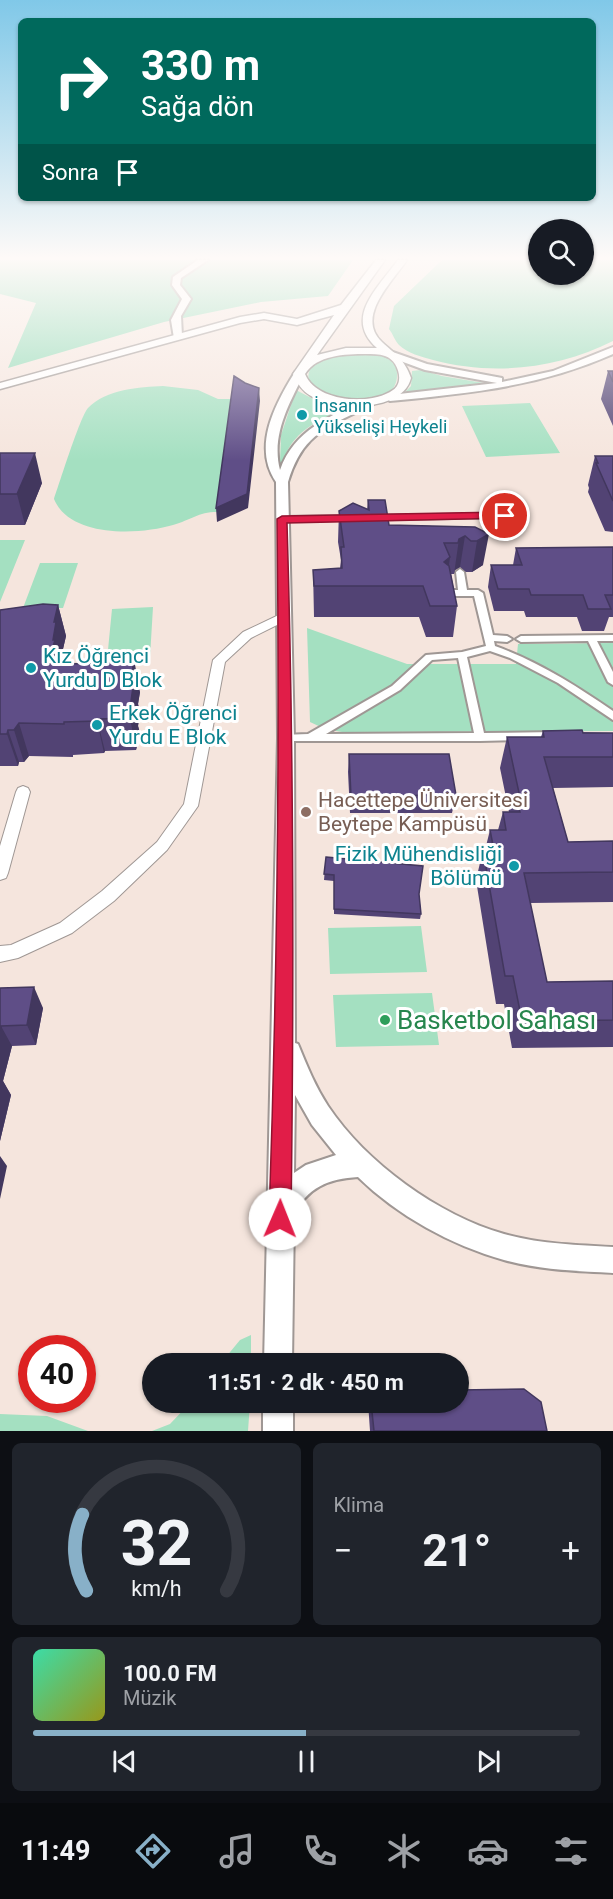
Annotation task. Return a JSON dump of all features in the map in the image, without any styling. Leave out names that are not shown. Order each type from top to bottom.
[{"type":"main road","points":[[0,386],[216,327]]},
{"type":"main road","points":[[331,327],[299,374],[305,387],[319,396],[347,402],[371,402],[390,398],[402,387],[404,376],[402,366],[387,353],[367,327]]},
{"type":"main road","points":[[306,363],[328,354],[345,351],[387,353]]},
{"type":"street","points":[[174,327],[177,336]]},
{"type":"street","points":[[390,398],[462,391],[557,373],[613,350]]},
{"type":"street","points":[[387,353],[436,370],[513,382]]},
{"type":"street","points":[[282,482],[272,465],[271,450],[278,416],[299,374]]},
{"type":"street","points":[[278,1353],[286,738],[282,482],[293,452],[312,433],[332,420],[371,402]]},
{"type":"street","points":[[282,519],[505,516]]},
{"type":"street","points":[[460,572],[463,593]]},
{"type":"street","points":[[447,593],[478,593],[490,643],[562,681],[613,716]]},
{"type":"street","points":[[0,954],[12,953],[66,928],[108,896],[162,846],[191,806],[219,660],[247,635],[285,616]]},
{"type":"street","points":[[591,638],[613,682]]},
{"type":"street","points":[[521,639],[613,638]]},
{"type":"street","points":[[310,738],[396,688],[429,657],[462,655],[490,643],[507,639]]},
{"type":"street","points":[[462,655],[480,737]]},
{"type":"street","points":[[286,738],[569,735]]},
{"type":"street","points":[[0,873],[23,792]]},
{"type":"street","points":[[284,1031],[294,1071],[321,1121],[364,1164],[416,1208],[449,1226],[504,1247],[572,1258],[613,1260]]},
{"type":"street","points":[[280,1219],[288,1194],[314,1174],[337,1165],[364,1164]]},
{"type":"street","points":[[278,1413],[278,1431]]},
{"type":"shaded area","name":"Hacettepe Üniversitesi Beytepe Kampüsü","points":[[0,327],[613,327],[613,1431],[0,1431]]},
{"type":"green space","points":[[26,327],[148,327],[8,368]]},
{"type":"green space","points":[[389,327],[613,327],[613,341],[592,351],[548,364],[525,367],[479,368],[456,365],[429,359],[399,345]]},
{"type":"green space","points":[[344,353],[378,355],[392,361],[397,376],[396,383],[389,393],[375,398],[345,398],[326,394],[309,382],[308,375],[314,365],[325,358]]},
{"type":"green space","points":[[421,370],[484,383],[405,392],[411,386],[412,371]]},
{"type":"green space","points":[[163,386],[198,390],[218,399],[231,399],[217,512],[199,515],[159,528],[125,531],[90,527],[62,512],[54,499],[75,436],[88,408],[114,393],[134,388]]},
{"type":"green space","points":[[296,390],[319,402],[345,409],[307,428],[292,443],[283,463],[280,463],[281,435]]},
{"type":"green space","points":[[530,403],[560,453],[486,457],[462,406]]},
{"type":"green space","points":[[0,540],[25,540],[0,602]]},
{"type":"green space","points":[[40,563],[78,563],[63,608],[23,608]]},
{"type":"green space","points":[[153,607],[150,657],[107,660],[112,609]]},
{"type":"green space","points":[[307,628],[407,664],[516,664],[518,644],[613,643],[613,731],[342,732],[325,729],[310,722]]},
{"type":"green space","name":"Basketbol Sahası","points":[[421,926],[427,972],[330,974],[328,928]]},
{"type":"green space","name":"Basketbol Sahası","points":[[432,993],[439,1045],[336,1047],[333,995]]},
{"type":"green space","points":[[251,1335],[251,1353],[229,1353],[240,1340]]},
{"type":"green space","points":[[180,1413],[249,1413],[248,1431],[152,1431],[170,1424]]},
{"type":"green space","points":[[0,1414],[47,1416],[88,1431],[0,1431]]},
{"type":"building","points":[[608,371],[613,371],[613,382]]},
{"type":"building","points":[[234,376],[259,388],[247,494],[216,508]]},
{"type":"building","points":[[0,453],[35,453],[17,494],[0,494]]},
{"type":"building","points":[[595,456],[613,456],[613,501],[596,463],[598,463]]},
{"type":"building","points":[[368,500],[385,500],[389,525],[475,527],[489,534],[477,541],[471,541],[465,536],[459,539],[458,543],[444,543],[450,557],[444,562],[449,566],[457,606],[430,606],[423,586],[314,586],[313,570],[342,568],[341,547],[344,547],[339,511],[353,503],[369,510]]},
{"type":"building","points":[[613,547],[613,595],[605,595],[611,609],[588,609],[583,595],[531,595],[529,589],[498,589],[491,565],[522,565],[516,548]]},
{"type":"building","points":[[43,604],[58,605],[54,622],[56,622],[53,640],[55,640],[48,663],[88,664],[104,660],[134,659],[131,701],[134,701],[130,718],[64,722],[64,724],[19,723],[14,730],[8,730],[7,734],[0,734],[0,610]]},
{"type":"building","points":[[582,730],[583,733],[613,733],[613,757],[544,757],[568,842],[613,841],[613,872],[524,873],[547,982],[613,981],[613,1020],[522,1021],[513,976],[505,976],[483,850],[494,850],[490,830],[506,830],[503,812],[520,812],[517,802],[521,802],[507,737],[544,737],[543,731]]},
{"type":"building","points":[[349,754],[449,754],[456,795],[351,796]]},
{"type":"building","points":[[326,857],[423,866],[419,894],[421,914],[334,909],[334,875],[324,874]]},
{"type":"building","points":[[34,987],[27,1025],[1,1026],[0,1030],[0,988]]},
{"type":"building","points":[[524,1389],[541,1402],[547,1431],[374,1431],[372,1413],[469,1413],[469,1390]]},
{"type":"place","name":"İnsanın Yükselişi Heykeli","points":[[302,415]]},
{"type":"place","name":"Kız Öğrenci Yurdu D Blok","points":[[31,668]]},
{"type":"place","name":"Erkek Öğrenci Yurdu E Blok","points":[[97,725]]},
{"type":"place","name":"Hacettepe Üniversitesi Beytepe Kampüsü","points":[[306,812]]},
{"type":"place","name":"Fizik Mühendisliği Bölümü","points":[[514,866]]},
{"type":"place","name":"Basketbol Sahası","points":[[385,1020]]},
{"type":"route","points":[[280,1219],[285,990],[286,738],[282,519],[505,516]]}]
